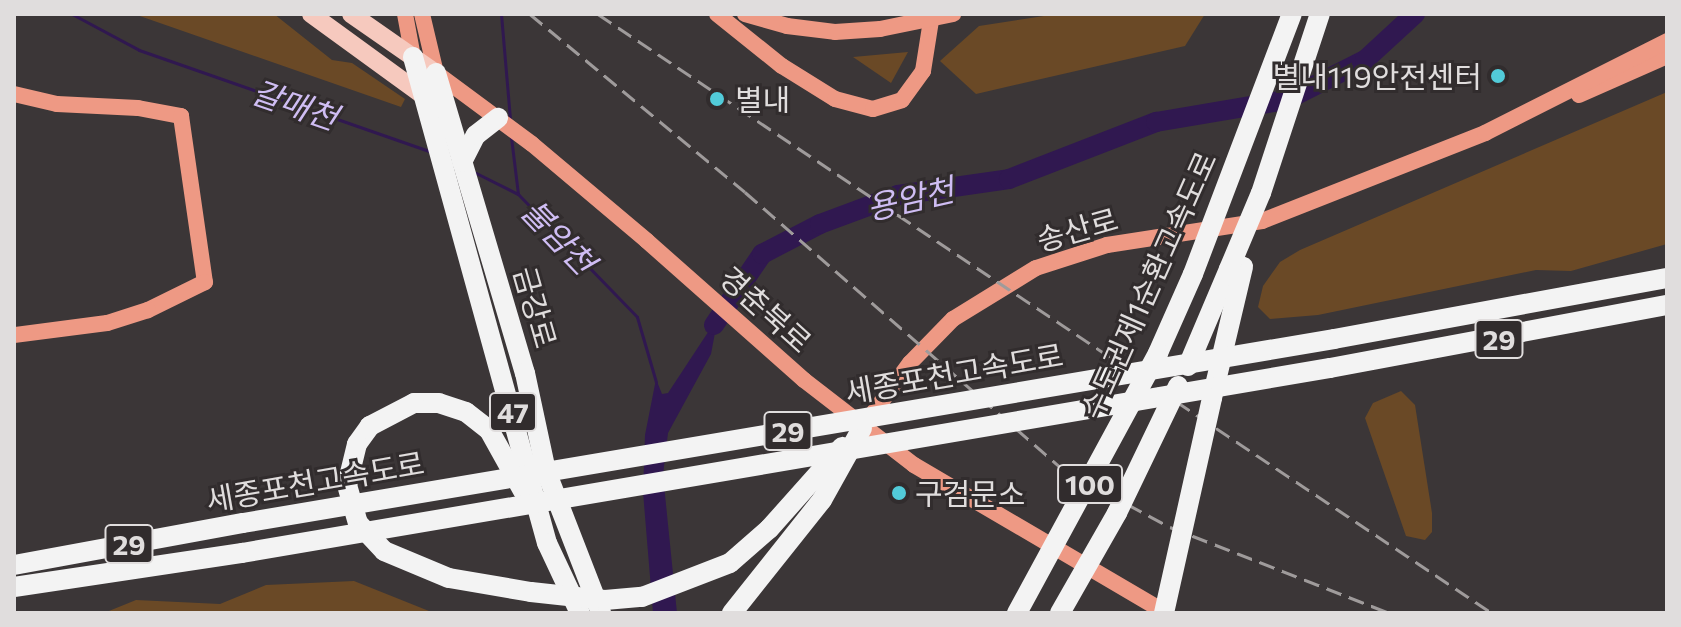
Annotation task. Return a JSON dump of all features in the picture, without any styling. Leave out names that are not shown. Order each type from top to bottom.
[{"type":"highway","name":"수도권제1순환고속도로","points":[[1017,613],[1158,353],[1193,274],[1292,14]]},
{"type":"highway","name":"100","points":[[1060,613],[1117,513],[1236,268],[1320,14]]},
{"type":"highway","name":"금강로","points":[[413,57],[426,116],[547,543],[580,613]]},
{"type":"highway","name":"금강로","points":[[436,73],[525,373],[546,471],[601,613]]},
{"type":"highway","points":[[462,162],[476,135],[498,118]]},
{"type":"highway","points":[[1165,613],[1212,398],[1236,268]]},
{"type":"highway","name":"세종포천고속도로","points":[[14,565],[243,523],[1334,339],[1667,278]]},
{"type":"highway","name":"세종포천고속도로","points":[[14,587],[242,553],[1330,368],[1667,305]]},
{"type":"highway","points":[[547,543],[503,450],[466,412],[439,403],[414,403],[370,426],[357,444],[349,474],[349,503],[358,523],[384,551],[449,578],[531,592],[605,600],[642,597],[730,563],[769,529],[862,428]]},
{"type":"highway","points":[[732,613],[848,461],[862,428]]},
{"type":"main road","points":[[311,14],[421,94]]},
{"type":"main road","name":"경춘북로","points":[[351,14],[436,73]]},
{"type":"street","name":"금강로","points":[[405,14],[413,57]]},
{"type":"street","name":"금강로","points":[[422,14],[436,73]]},
{"type":"street","points":[[717,14],[782,66],[835,99],[873,109],[902,100],[923,71],[931,16]]},
{"type":"street","points":[[745,14],[787,26],[835,32],[953,14]]},
{"type":"street","name":"송산로","points":[[862,428],[910,363],[953,319],[1036,268],[1107,245],[1262,221],[1435,155],[1540,108],[1618,70],[1667,38]]},
{"type":"street","name":"송산로","points":[[1618,70],[1667,56]]},
{"type":"street","points":[[1618,70],[1667,62]]},
{"type":"street","name":"경춘북로","points":[[436,73],[532,144],[862,428],[973,501],[1165,613]]},
{"type":"street","points":[[14,94],[57,104],[138,108],[181,116],[205,282],[148,310],[107,323],[14,335]]},
{"type":"shaded area","points":[[134,14],[274,14],[332,60],[352,63],[405,99],[401,107]]},
{"type":"shaded area","points":[[1057,14],[1205,14],[1185,46],[976,94],[940,61],[979,26]]},
{"type":"shaded area","points":[[908,52],[891,83],[853,57]]},
{"type":"shaded area","points":[[1667,92],[1667,244],[1571,271],[1536,270],[1318,315],[1270,319],[1258,307],[1263,286],[1280,262],[1300,250]]},
{"type":"shaded area","points":[[718,317],[711,354],[668,433],[663,475],[677,613],[653,613],[643,492],[645,435],[656,379],[662,394],[668,393]]},
{"type":"shaded area","points":[[1401,391],[1415,405],[1432,513],[1432,532],[1425,540],[1406,536],[1365,418],[1373,403]]},
{"type":"shaded area","points":[[354,581],[434,613],[104,613],[136,600],[220,604],[266,585]]},
{"type":"waterway","name":"갈매천","points":[[72,14],[139,50],[429,151]]},
{"type":"waterway","name":"불암천","points":[[501,14],[510,118]]},
{"type":"waterway","name":"용암천","points":[[714,325],[762,254],[820,224],[898,195],[1009,179],[1156,122],[1286,100],[1365,60],[1415,14]]},
{"type":"waterway","name":"불암천","points":[[511,137],[518,194],[637,317],[656,382]]},
{"type":"waterway","name":"갈매천","points":[[476,173],[518,194]]},
{"type":"railway","points":[[530,14],[745,192],[1064,470],[1170,527],[1389,613]]},
{"type":"railway","points":[[598,14],[1492,613]]},
{"type":"place","name":"별내119안전센터","points":[[1498,76]]},
{"type":"place","name":"별내","points":[[717,99]]},
{"type":"place","name":"구검문소","points":[[899,493]]}]
